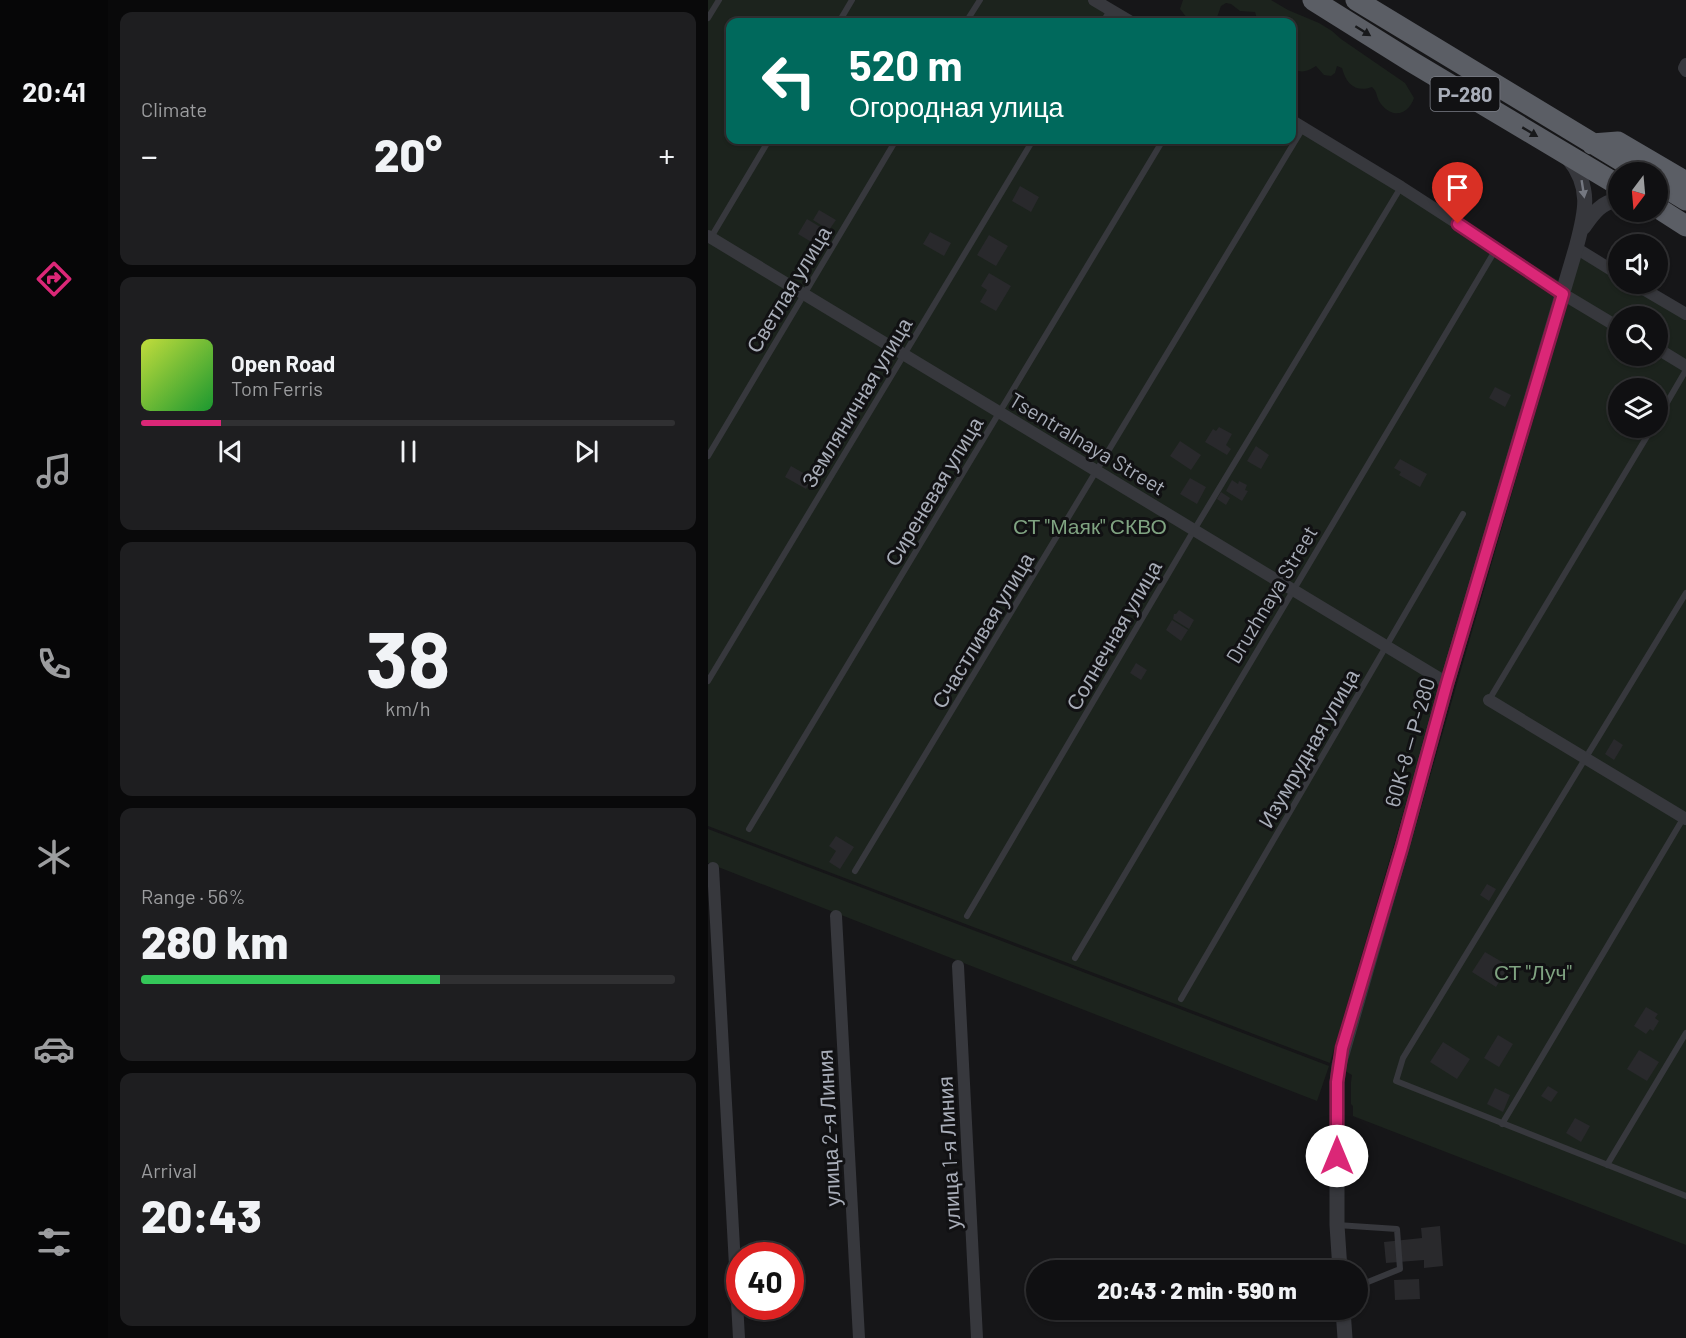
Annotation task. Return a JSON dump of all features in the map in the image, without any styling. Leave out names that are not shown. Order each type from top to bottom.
[{"type":"highway","name":"Р-280","points":[[1313,0],[1608,179]]},
{"type":"highway","name":"Р-280","points":[[1356,0],[1623,162]]},
{"type":"highway","points":[[1412,62],[1412,54],[1418,45],[1425,43]]},
{"type":"highway","points":[[1592,144],[1618,142],[1686,182]]},
{"type":"highway","points":[[1668,189],[1686,200]]},
{"type":"highway","points":[[1668,214],[1686,226]]},
{"type":"street","points":[[1094,0],[1124,18]]},
{"type":"street","points":[[1686,64],[1684,68],[1686,71]]},
{"type":"street","points":[[1296,124],[1401,187],[1608,321]]},
{"type":"street","name":"60К-8 — Р-280","points":[[1339,1260],[1337,1225],[1339,1065],[1447,683],[1580,233],[1584,208],[1583,184],[1577,170],[1562,151]]},
{"type":"street","name":"60К-8 — Р-280","points":[[1580,233],[1599,208],[1608,203]]},
{"type":"street","name":"Tsentralnaya Street","points":[[709,238],[1447,683]]},
{"type":"street","points":[[1576,248],[1608,268]]},
{"type":"street","points":[[1652,294],[1686,314]]},
{"type":"street","points":[[1668,356],[1686,368]]},
{"type":"street","points":[[1489,700],[1685,817]]},
{"type":"street","points":[[712,868],[739,1338]]},
{"type":"street","name":"улица 2-я Линия","points":[[836,916],[859,1338]]},
{"type":"street","name":"улица 1-я Линия","points":[[958,966],[977,1338]]},
{"type":"street","points":[[1344,1320],[1345,1338]]},
{"type":"lane","points":[[708,18],[718,0]]},
{"type":"lane","points":[[841,18],[852,0]]},
{"type":"lane","points":[[969,18],[980,0]]},
{"type":"lane","points":[[1105,18],[1110,10]]},
{"type":"lane","name":"Счастливая улица","points":[[1296,140],[1303,128]]},
{"type":"lane","points":[[709,238],[767,144]]},
{"type":"lane","name":"Светлая улица","points":[[708,456],[894,144]]},
{"type":"lane","name":"Земляничная улица","points":[[708,681],[1031,144]]},
{"type":"lane","name":"Сиреневая улица","points":[[749,829],[1161,144]]},
{"type":"lane","name":"Счастливая улица","points":[[855,871],[1293,144]]},
{"type":"lane","name":"Солнечная улица","points":[[967,916],[1194,530],[1401,187]]},
{"type":"lane","name":"Druzhnaya Street","points":[[1075,958],[1497,249]]},
{"type":"lane","points":[[1668,400],[1686,368]]},
{"type":"lane","points":[[1489,700],[1646,438]]},
{"type":"lane","name":"Изумрудная улица","points":[[1181,999],[1463,514]]},
{"type":"lane","points":[[1686,593],[1403,1058],[1396,1081],[1686,1196]]},
{"type":"lane","points":[[1502,1124],[1685,817]]},
{"type":"lane","points":[[1607,1165],[1686,1033]]},
{"type":"lane","points":[[1337,1225],[1397,1228],[1400,1269],[1368,1282]]},
{"type":"green space","name":"СТ \"Маяк\" СКВО","points":[[708,0],[1099,0],[1129,18],[726,18],[726,144],[1296,144],[1296,119],[1559,281],[1330,1063],[708,826]]},
{"type":"green space","points":[[1183,0],[1271,0],[1332,31],[1405,83],[1414,98],[1404,111],[1390,112],[1378,100],[1372,87],[1361,89],[1352,86],[1346,79],[1342,68],[1337,66],[1335,73],[1331,76],[1324,75],[1316,66],[1310,70],[1296,70],[1296,18],[1257,18],[1255,12],[1240,11],[1226,3],[1221,6],[1217,18],[1187,18],[1180,9]]},
{"type":"green space","name":"СТ \"Луч\"","points":[[1583,247],[1608,263],[1608,294],[1660,294],[1686,309],[1686,1245],[1353,1116],[1352,1075],[1345,1071]]},
{"type":"green space","points":[[708,829],[1329,1066],[1317,1101],[708,863]]},
{"type":"building","points":[[1020,186],[1039,197],[1031,212],[1012,201]]},
{"type":"building","points":[[819,210],[836,220],[829,230],[813,220]]},
{"type":"building","points":[[807,219],[832,234],[823,249],[798,234]]},
{"type":"building","points":[[930,232],[951,243],[944,256],[923,244]]},
{"type":"building","points":[[989,235],[1008,246],[996,266],[977,255]]},
{"type":"building","points":[[989,273],[1011,286],[996,311],[980,302],[987,290],[981,286]]},
{"type":"building","points":[[1495,387],[1511,395],[1505,407],[1489,398]]},
{"type":"building","points":[[1219,427],[1232,434],[1226,445],[1231,449],[1227,455],[1205,442],[1213,429],[1216,431]]},
{"type":"building","points":[[1180,441],[1201,455],[1191,470],[1170,456]]},
{"type":"building","points":[[1256,446],[1269,455],[1261,469],[1247,461]]},
{"type":"building","points":[[1400,459],[1427,474],[1420,487],[1399,475],[1401,472],[1394,468]]},
{"type":"building","points":[[791,466],[812,478],[806,489],[785,477]]},
{"type":"building","points":[[1190,478],[1206,487],[1197,504],[1180,494]]},
{"type":"building","points":[[1232,480],[1238,484],[1239,481],[1247,485],[1245,490],[1248,491],[1242,501],[1226,491]]},
{"type":"building","points":[[1221,492],[1230,498],[1226,505],[1217,499]]},
{"type":"building","points":[[1179,610],[1194,620],[1189,629],[1173,619],[1174,614]]},
{"type":"building","points":[[1172,620],[1188,630],[1181,641],[1166,630]]},
{"type":"building","points":[[1136,663],[1147,670],[1141,680],[1130,673]]},
{"type":"building","points":[[1614,739],[1623,745],[1614,760],[1605,754]]},
{"type":"building","points":[[836,836],[854,847],[840,869],[829,862],[836,851],[829,846]]},
{"type":"building","points":[[1487,884],[1496,889],[1489,901],[1480,895]]},
{"type":"building","points":[[1485,952],[1509,966],[1496,987],[1472,972]]},
{"type":"building","points":[[1646,1007],[1658,1014],[1655,1018],[1659,1021],[1653,1031],[1650,1029],[1646,1034],[1634,1026]]},
{"type":"building","points":[[1498,1035],[1513,1044],[1499,1067],[1484,1058]]},
{"type":"building","points":[[1443,1042],[1470,1059],[1457,1079],[1430,1062]]},
{"type":"building","points":[[1639,1050],[1659,1062],[1647,1081],[1627,1069]]},
{"type":"building","points":[[1548,1086],[1558,1092],[1551,1102],[1541,1096]]},
{"type":"building","points":[[1495,1088],[1510,1095],[1503,1112],[1487,1104]]},
{"type":"building","points":[[1575,1118],[1590,1126],[1581,1142],[1566,1133]]},
{"type":"building","points":[[1440,1226],[1443,1266],[1424,1268],[1424,1260],[1386,1263],[1384,1242],[1422,1238],[1421,1228]]},
{"type":"building","points":[[1419,1279],[1420,1299],[1395,1300],[1394,1280]]},
{"type":"route","points":[[1337,1156],[1337,1082],[1342,1048],[1402,847],[1447,683],[1563,294],[1458,224]]}]
